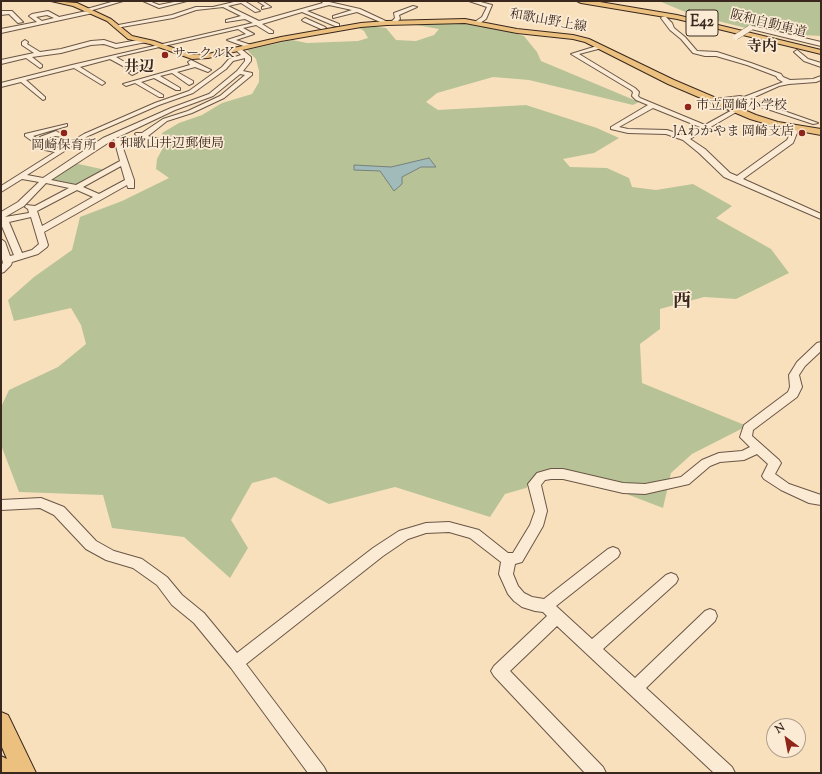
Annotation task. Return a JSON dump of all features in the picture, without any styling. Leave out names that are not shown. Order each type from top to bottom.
[{"type":"highway","name":"阪和自動車道","points":[[581,1],[678,17],[821,51]]},
{"type":"highway","name":"阪和自動車道","points":[[592,1],[680,16],[821,51]]},
{"type":"main road","name":"和歌山野上線","points":[[54,1],[72,3],[109,20],[130,38],[161,45],[192,57],[208,56],[300,36],[361,25],[451,20],[478,22],[517,31],[581,38],[651,72],[736,110],[766,121],[821,132]]},
{"type":"main road","points":[[1,722],[25,773]]},
{"type":"main road","points":[[1,767],[4,773]]},
{"type":"street","points":[[4,31],[58,19],[121,1]]},
{"type":"street","points":[[145,1],[164,10],[192,3]]},
{"type":"street","points":[[151,4],[163,1]]},
{"type":"street","points":[[159,7],[185,1]]},
{"type":"street","points":[[116,26],[243,1],[257,11]]},
{"type":"street","points":[[259,1],[269,7],[264,8]]},
{"type":"street","points":[[330,14],[353,5],[336,1]]},
{"type":"street","points":[[471,1],[490,6],[484,18],[478,22]]},
{"type":"street","points":[[211,2],[248,16],[271,32]]},
{"type":"street","points":[[260,24],[289,12],[301,10],[311,5],[320,3],[358,10],[390,23],[398,18],[396,14],[415,7]]},
{"type":"street","points":[[311,5],[345,21]]},
{"type":"street","points":[[198,14],[211,12],[203,8]]},
{"type":"street","points":[[301,10],[337,25]]},
{"type":"street","points":[[330,14],[358,10]]},
{"type":"street","points":[[1,13],[10,12],[20,22]]},
{"type":"street","points":[[289,12],[323,28]]},
{"type":"street","points":[[42,22],[32,16],[48,13],[58,19]]},
{"type":"street","points":[[354,17],[366,14]]},
{"type":"street","points":[[228,21],[248,16]]},
{"type":"street","points":[[664,18],[670,24],[672,29],[683,38],[695,52],[716,54],[750,64],[778,75],[780,78],[789,82]]},
{"type":"street","points":[[1,85],[102,59],[238,27],[260,24],[274,25]]},
{"type":"street","points":[[238,27],[259,38]]},
{"type":"street","points":[[736,37],[750,28],[753,28],[821,44]]},
{"type":"street","points":[[4,31],[12,36]]},
{"type":"street","points":[[249,47],[230,40],[250,34]]},
{"type":"street","points":[[1,62],[104,42],[113,46],[120,46],[144,40]]},
{"type":"street","points":[[25,42],[24,44],[39,54]]},
{"type":"street","points":[[78,47],[84,50]]},
{"type":"street","points":[[600,47],[574,54],[633,89],[636,92],[635,96],[638,99],[705,127]]},
{"type":"street","points":[[143,136],[165,120],[190,112],[210,99],[239,72],[248,61],[248,57],[238,49]]},
{"type":"street","points":[[797,52],[806,60],[821,65]]},
{"type":"street","points":[[90,54],[102,59]]},
{"type":"street","points":[[1,190],[20,176],[86,136],[168,100],[191,92],[224,68],[231,60],[246,55]]},
{"type":"street","points":[[27,56],[40,66]]},
{"type":"street","points":[[111,57],[137,71],[132,73]]},
{"type":"street","points":[[192,57],[190,62],[208,70]]},
{"type":"street","points":[[126,84],[172,71],[209,63]]},
{"type":"street","points":[[74,66],[102,83]]},
{"type":"street","points":[[172,71],[190,82],[189,83]]},
{"type":"street","points":[[118,142],[132,128],[181,106],[222,97],[250,74],[239,72]]},
{"type":"street","points":[[155,76],[178,89]]},
{"type":"street","points":[[745,99],[777,85],[789,82],[814,81],[821,78]]},
{"type":"street","points":[[22,80],[43,98]]},
{"type":"street","points":[[208,80],[227,82]]},
{"type":"street","points":[[136,81],[161,96]]},
{"type":"street","points":[[716,101],[740,98],[745,99],[818,122]]},
{"type":"street","points":[[168,100],[181,106]]},
{"type":"street","points":[[653,105],[613,128],[628,131],[667,132],[685,139],[702,151],[727,175],[821,217]]},
{"type":"street","points":[[685,139],[736,110]]},
{"type":"street","points":[[156,117],[165,120]]},
{"type":"street","points":[[92,125],[109,118],[132,128]]},
{"type":"street","points":[[738,179],[790,141],[799,128],[818,122]]},
{"type":"street","points":[[65,125],[27,135],[48,148],[83,156]]},
{"type":"street","points":[[36,140],[56,133],[61,136]]},
{"type":"street","points":[[2,216],[21,204],[44,181],[106,140],[118,142],[136,133],[156,141]]},
{"type":"street","points":[[115,196],[131,187],[118,142]]},
{"type":"street","points":[[2,216],[33,212],[76,187],[124,162]]},
{"type":"street","points":[[20,176],[76,187],[99,197]]},
{"type":"street","points":[[39,231],[130,180]]},
{"type":"street","points":[[8,260],[35,252],[44,245],[32,208],[21,204]]},
{"type":"street","points":[[2,216],[19,257]]},
{"type":"street","points":[[1,242],[3,252],[8,260]]},
{"type":"street","points":[[1,270],[8,263],[8,260]]},
{"type":"street","points":[[821,345],[801,364],[794,375],[796,387],[794,394],[748,428],[746,438],[775,462],[768,476],[785,487],[814,499],[821,500]]},
{"type":"street","points":[[236,663],[378,552],[404,535],[426,528],[449,527],[474,534],[503,557],[509,559],[517,558],[536,526],[541,510],[534,484],[541,476],[563,474],[623,488],[645,489],[685,481],[706,463],[720,458],[744,455],[758,449]]},
{"type":"street","points":[[1,505],[41,503],[59,511],[91,546],[111,556],[137,563],[162,581],[177,600],[199,618],[236,663],[318,773]]},
{"type":"street","points":[[597,773],[499,671],[551,611],[613,553]]},
{"type":"street","points":[[509,559],[506,574],[513,590],[527,602],[551,611],[593,648],[726,773]]},
{"type":"street","points":[[593,648],[671,579]]},
{"type":"street","points":[[635,688],[710,616]]},
{"type":"green space","points":[[659,1],[821,1],[821,36],[766,33],[690,14]]},
{"type":"green space","points":[[465,22],[493,27],[524,36],[537,52],[541,61],[639,102],[633,105],[529,80],[493,77],[437,93],[426,102],[438,110],[526,105],[597,128],[619,138],[594,153],[563,159],[570,167],[607,168],[629,178],[632,187],[656,190],[693,184],[732,206],[716,218],[771,249],[789,273],[736,299],[704,297],[660,309],[660,329],[640,344],[642,383],[747,426],[692,454],[671,473],[663,508],[559,468],[540,473],[526,488],[505,494],[490,517],[395,487],[329,504],[275,477],[252,483],[231,520],[248,548],[230,578],[184,537],[112,528],[103,495],[19,492],[1,445],[1,407],[9,390],[58,367],[86,344],[81,325],[71,308],[14,321],[8,300],[34,277],[72,250],[80,217],[122,201],[169,178],[156,169],[157,159],[164,146],[162,133],[179,123],[202,115],[222,103],[252,94],[259,82],[259,71],[256,59],[247,50],[292,40],[307,43],[358,41],[368,38],[364,31],[359,28],[369,26],[386,28],[396,40],[416,41],[434,35],[439,29],[416,25],[424,23],[448,24]]},
{"type":"green space","points":[[74,163],[106,170],[76,186],[49,181]]},
{"type":"water","points":[[429,158],[436,167],[421,167],[402,177],[402,184],[394,191],[380,171],[354,170],[354,165],[391,167]]},
{"type":"place","name":"サークルK","points":[[165,55]]},
{"type":"place","name":"市立岡崎小学校","points":[[688,107]]},
{"type":"place","name":"岡崎保育所","points":[[64,133]]},
{"type":"place","name":"JAわかやま 岡崎支店","points":[[802,133]]},
{"type":"place","name":"和歌山井辺郵便局","points":[[112,145]]},
{"type":"district","name":"寺内","points":[[762,48]]},
{"type":"district","name":"井辺","points":[[139,68]]},
{"type":"district","name":"西","points":[[682,303]]}]
